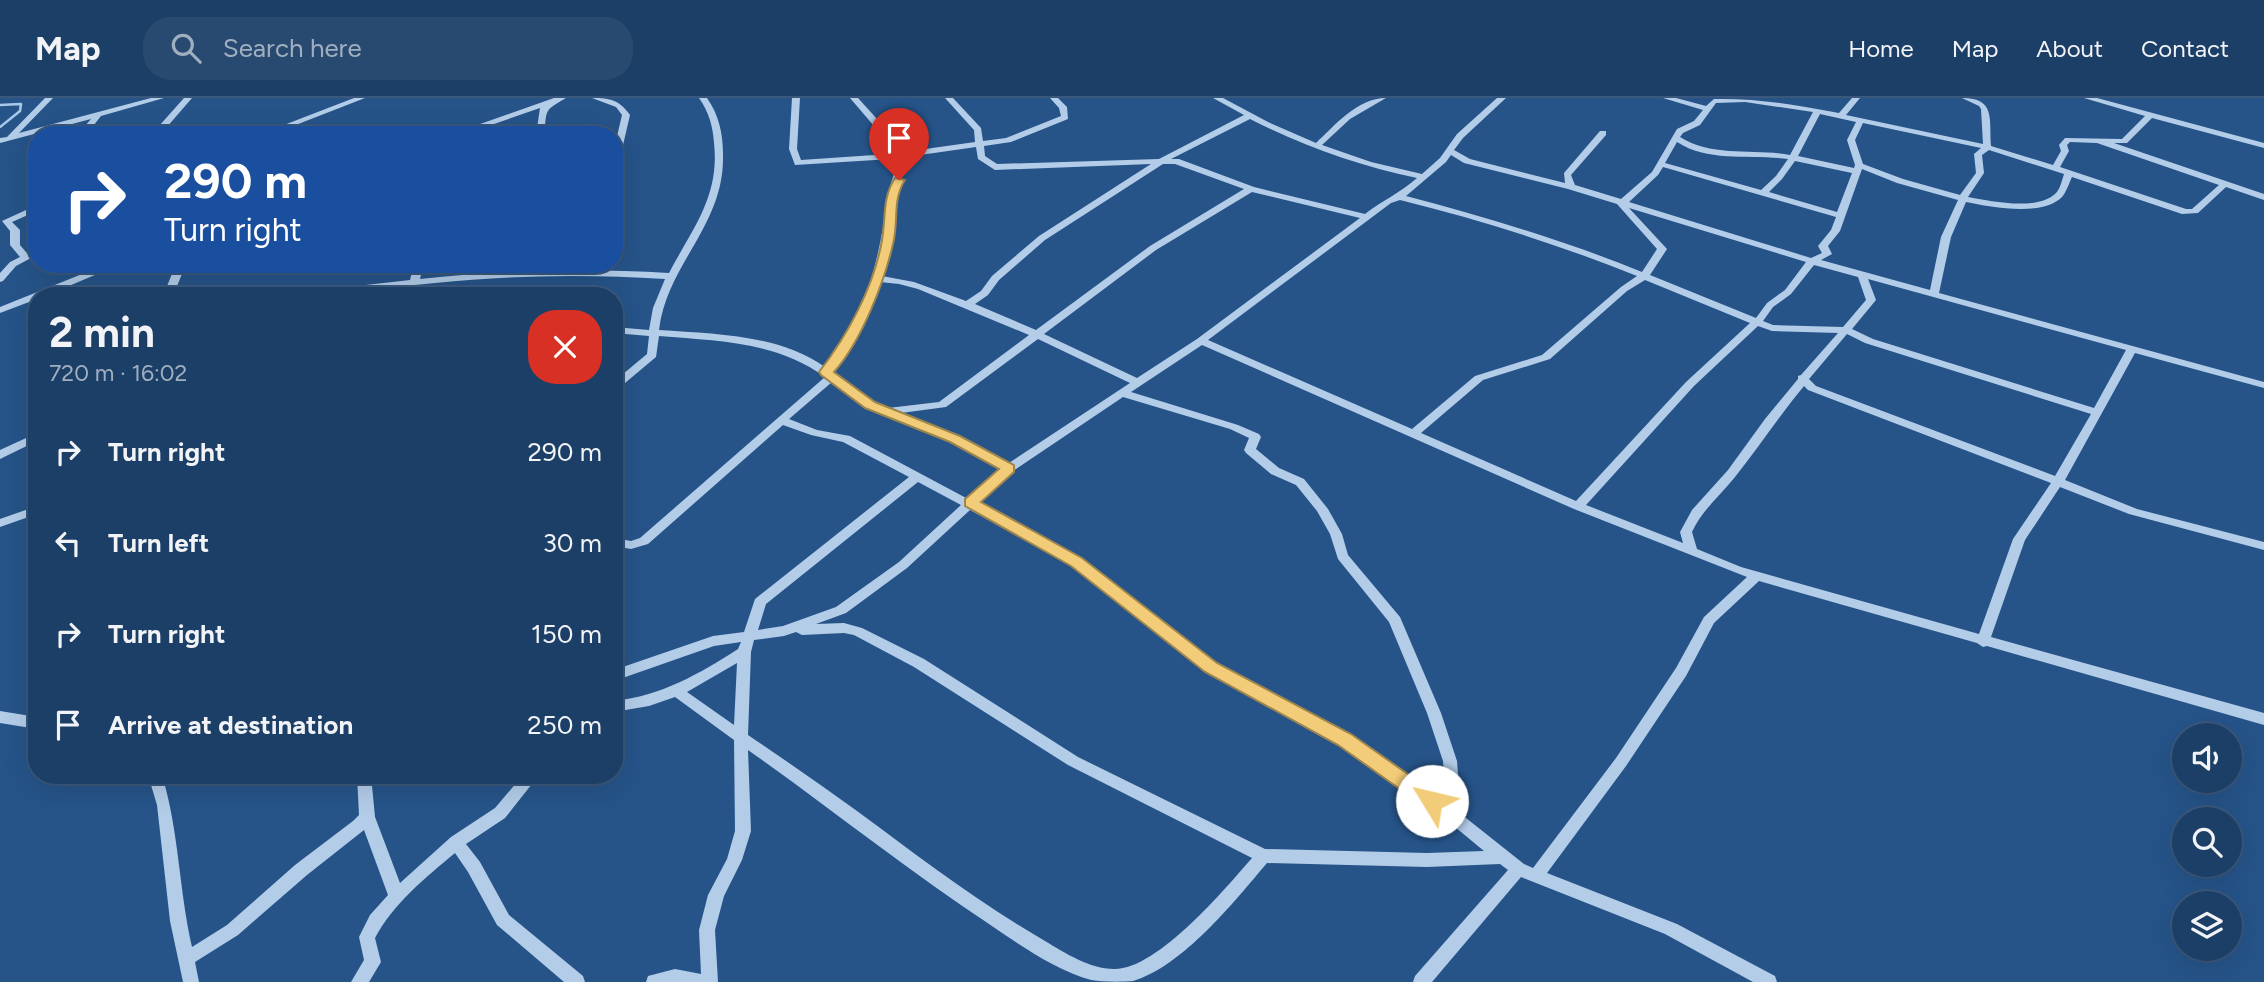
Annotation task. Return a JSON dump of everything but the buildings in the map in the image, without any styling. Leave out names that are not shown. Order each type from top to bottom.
[{"type":"street","points":[[4,140],[49,98]]},
{"type":"street","points":[[59,126],[160,98]]},
{"type":"street","points":[[163,126],[188,98]]},
{"type":"street","points":[[286,126],[361,98]]},
{"type":"street","points":[[596,98],[619,105],[626,115],[623,128]]},
{"type":"street","points":[[623,379],[652,355],[659,303],[671,276],[711,210],[719,188],[721,171],[717,124],[714,114],[702,98]]},
{"type":"street","points":[[796,98],[793,149],[798,163],[894,156],[1008,140],[1065,117],[1063,107],[1054,98]]},
{"type":"street","points":[[623,544],[631,545],[644,541],[783,421],[829,375],[840,356],[877,279],[890,234],[892,192],[899,180],[899,165],[884,132],[854,98]]},
{"type":"street","points":[[949,98],[978,130],[981,157],[989,164],[1002,168],[1163,160],[1183,163],[1251,189],[1367,217]]},
{"type":"street","points":[[1217,98],[1249,116],[1318,145],[1387,170],[1421,176]]},
{"type":"street","points":[[1318,145],[1347,117],[1382,98]]},
{"type":"street","points":[[784,631],[841,610],[903,565],[1009,468],[1201,341],[1388,201],[1400,197],[1502,98]]},
{"type":"street","points":[[1667,98],[1707,108]]},
{"type":"street","points":[[1842,115],[1856,98]]},
{"type":"street","points":[[1966,98],[1982,104],[1985,109],[1987,148]]},
{"type":"street","points":[[2088,98],[2264,146]]},
{"type":"street","points":[[1621,204],[1641,188],[1661,164],[1680,131],[1697,123],[1707,108],[1721,99],[1818,110],[1987,148],[2185,212],[2195,211],[2225,184]]},
{"type":"street","points":[[480,126],[558,100]]},
{"type":"street","points":[[541,126],[543,109],[558,100]]},
{"type":"street","points":[[1761,194],[1773,187],[1793,158],[1818,110]]},
{"type":"street","points":[[89,126],[98,116]]},
{"type":"street","points":[[967,305],[985,293],[995,278],[1042,238],[1163,160],[1249,116]]},
{"type":"street","points":[[2055,168],[2065,151],[2063,145],[2068,140],[2124,141],[2150,116]]},
{"type":"street","points":[[1578,506],[1690,383],[1759,320],[1770,305],[1788,292],[1812,261],[1827,254],[1823,246],[1835,230],[1838,215],[1849,195],[1857,168],[1851,140],[1861,119]]},
{"type":"street","points":[[1571,187],[1567,175],[1603,133]]},
{"type":"street","points":[[4,140],[28,134]]},
{"type":"street","points":[[1676,138],[1686,145],[1730,154],[1793,158],[1857,168],[1892,181],[1965,199],[2023,205],[2049,201],[2058,196],[2069,173]]},
{"type":"street","points":[[2099,141],[2264,197]]},
{"type":"street","points":[[1934,294],[1946,237],[1965,194],[1980,173],[1978,154],[1987,148]]},
{"type":"street","points":[[1446,155],[1571,187],[1812,261],[2264,385]]},
{"type":"street","points":[[1661,164],[1838,215]]},
{"type":"street","points":[[885,412],[942,405],[1153,248],[1251,189]]},
{"type":"street","points":[[1400,197],[1537,236],[1759,320],[1778,330],[1846,330],[1869,341],[2097,412]]},
{"type":"street","points":[[1414,433],[1479,378],[1546,357],[1624,289],[1644,276],[1662,249],[1621,204]]},
{"type":"street","points":[[0,279],[13,264],[26,258],[17,250],[15,230],[6,221],[28,212]]},
{"type":"street","points":[[623,272],[671,276]]},
{"type":"street","points":[[51,287],[91,273]]},
{"type":"street","points":[[414,281],[416,273]]},
{"type":"street","points":[[366,287],[504,273]]},
{"type":"street","points":[[1691,551],[1685,538],[1689,524],[1700,506],[1737,467],[1747,448],[1766,430],[1802,378],[1871,300],[1863,275]]},
{"type":"street","points":[[877,279],[908,283],[1038,333],[1138,383]]},
{"type":"street","points":[[1,305],[28,295]]},
{"type":"street","points":[[623,330],[736,339],[804,357],[858,398],[885,412],[955,439],[1009,468]]},
{"type":"street","points":[[1201,341],[1578,506],[1756,576],[2264,719]]},
{"type":"street","points":[[1983,642],[2019,539],[2057,481],[2132,349]]},
{"type":"street","points":[[1802,378],[1812,388],[2057,481],[2086,496],[2172,525],[2264,546]]},
{"type":"street","points":[[1121,393],[1234,427],[1255,437],[1250,450],[1275,471],[1300,482],[1322,509],[1336,534],[1342,556],[1395,620],[1407,644],[1450,761],[1454,817]]},
{"type":"street","points":[[783,421],[815,433],[846,439],[1076,562],[1211,668],[1345,739],[1454,817],[1518,869],[1671,929],[1769,982]]},
{"type":"street","points":[[0,455],[28,441]]},
{"type":"street","points":[[654,982],[675,977],[707,982],[706,930],[716,895],[734,860],[743,831],[741,738],[744,652],[760,602],[918,476]]},
{"type":"street","points":[[0,523],[28,513]]},
{"type":"street","points":[[1535,877],[1621,762],[1681,671],[1709,620],[1756,576]]},
{"type":"street","points":[[623,673],[713,641],[828,627],[857,631],[919,663],[1073,761],[1263,856],[1427,860],[1504,857]]},
{"type":"street","points":[[623,706],[653,701],[676,691],[744,652]]},
{"type":"street","points":[[676,691],[851,815],[893,850],[1022,935],[1067,962],[1111,977],[1130,974],[1165,953],[1220,909],[1263,856]]},
{"type":"street","points":[[0,717],[28,722]]},
{"type":"street","points":[[158,784],[164,805],[178,921],[191,982]]},
{"type":"street","points":[[365,784],[368,817],[397,897]]},
{"type":"street","points":[[359,982],[373,962],[367,943],[370,929],[397,897],[456,842],[500,813],[524,784]]},
{"type":"street","points":[[186,958],[228,934],[303,869],[348,839],[368,817]]},
{"type":"street","points":[[456,842],[474,867],[503,920],[578,982]]},
{"type":"street","points":[[1421,982],[1518,869]]},
{"type":"waterway","points":[[0,105],[21,104],[20,111],[0,127]]},
{"type":"route","points":[[899,180],[892,192],[891,227],[877,279],[840,356],[826,372],[849,392],[870,405],[955,439],[1009,468],[970,503],[1076,562],[1211,668],[1345,739],[1432,801]]}]
